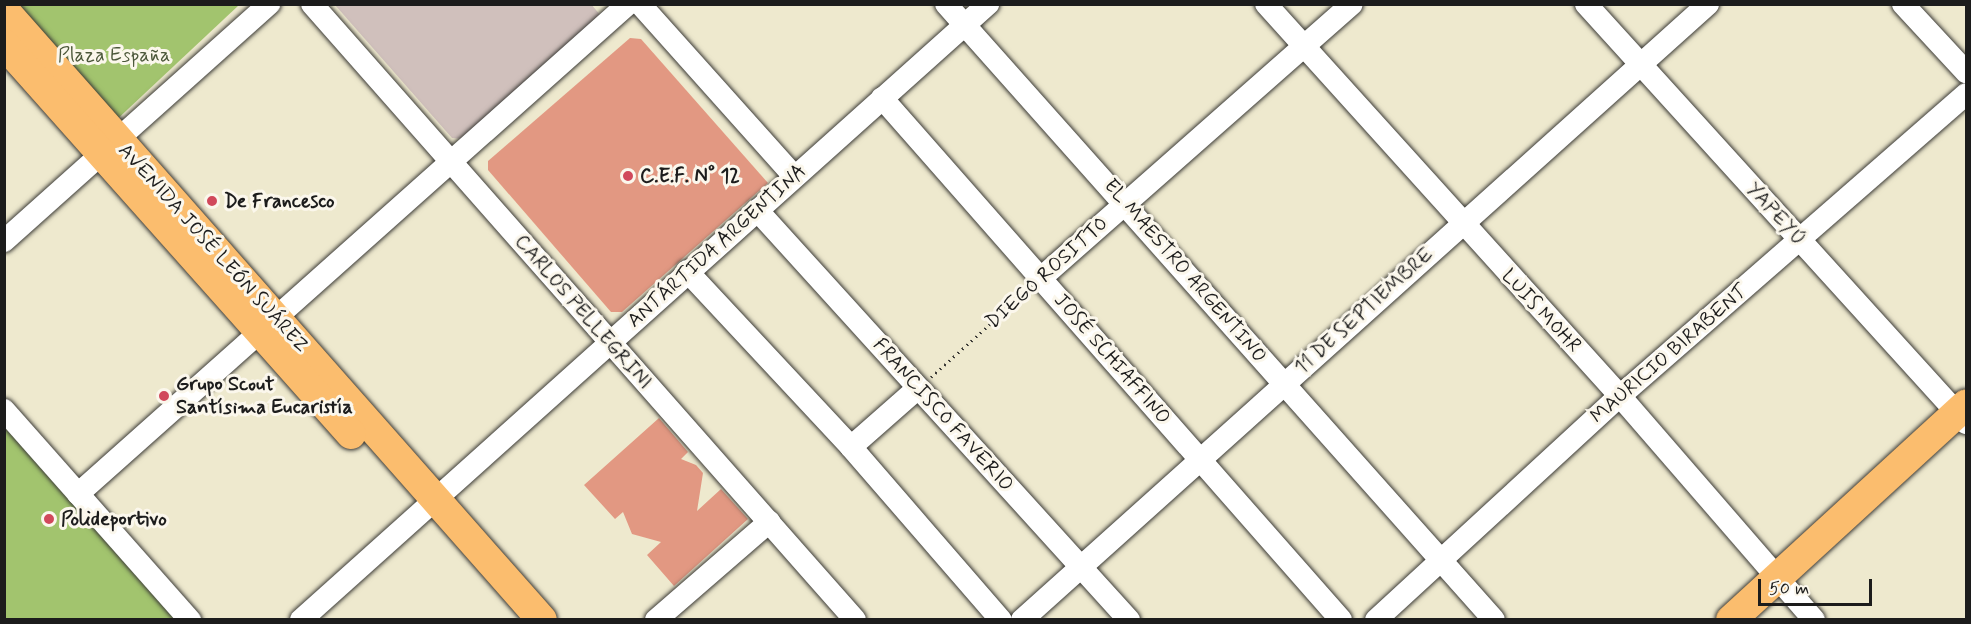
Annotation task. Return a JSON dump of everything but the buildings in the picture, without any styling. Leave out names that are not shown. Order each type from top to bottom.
[{"type":"main road","name":"AVENIDA JOSÉ LEÓN SUÁREZ","points":[[4,10],[110,148]]},
{"type":"main road","name":"AVENIDA JOSÉ LEÓN SUÁREZ","points":[[4,44],[110,148],[429,508],[542,620]]},
{"type":"main road","points":[[1731,620],[1783,584],[1964,418]]},
{"type":"main road","name":"AVENIDA JOSÉ LEÓN SUÁREZ","points":[[429,508],[514,620]]},
{"type":"main road","points":[[1756,620],[1783,584]]},
{"type":"street","points":[[4,242],[269,4]]},
{"type":"street","name":"CARLOS PELLEGRINI","points":[[312,4],[855,620]]},
{"type":"street","points":[[78,494],[269,327],[628,4]]},
{"type":"street","points":[[640,4],[794,176]]},
{"type":"street","name":"EL MAESTRO ARGENTINO","points":[[946,4],[1126,203],[1494,620]]},
{"type":"street","name":"ANTÁRTIDA ARGENTINA","points":[[301,620],[429,508],[687,271],[988,4]]},
{"type":"street","name":"LUIS MOHR","points":[[1266,4],[1461,225],[1620,396],[1814,620]]},
{"type":"street","name":"DIEGO ROSITTO","points":[[1041,278],[1305,48],[1352,4]]},
{"type":"street","name":"YAPEYÚ","points":[[1586,4],[1964,418]]},
{"type":"street","name":"11 DE SEPTIEMBRE","points":[[1023,620],[1283,383],[1708,4]]},
{"type":"street","points":[[1903,4],[1966,72]]},
{"type":"street","name":"MAURICIO BIRABENT","points":[[1376,620],[1620,396],[1966,94]]},
{"type":"street","name":"JOSÉ SCHIAFFINO","points":[[882,98],[1341,620]]},
{"type":"street","name":"FRANCISCO FAVERIO","points":[[757,210],[1129,620]]},
{"type":"street","points":[[687,271],[851,447],[1001,620]]},
{"type":"street","points":[[851,447],[918,388]]},
{"type":"street","points":[[4,411],[190,620]]},
{"type":"street","points":[[656,620],[769,522]]},
{"type":"path","name":"DIEGO ROSITTO","points":[[918,388],[1041,278]]},
{"type":"shaded area","points":[[591,4],[601,16],[464,139],[452,138],[335,5]]},
{"type":"green space","name":"Plaza España","points":[[4,5],[239,5],[111,125]]},
{"type":"green space","name":"Polideportivo","points":[[5,418],[181,619],[5,619]]},
{"type":"place","name":"C.E.F. N° 12","points":[[628,176]]},
{"type":"place","name":"De Francesco","points":[[212,201]]},
{"type":"place","name":"Grupo Scout Santísima Eucaristía","points":[[164,396]]},
{"type":"place","name":"Polideportivo","points":[[49,519]]}]
